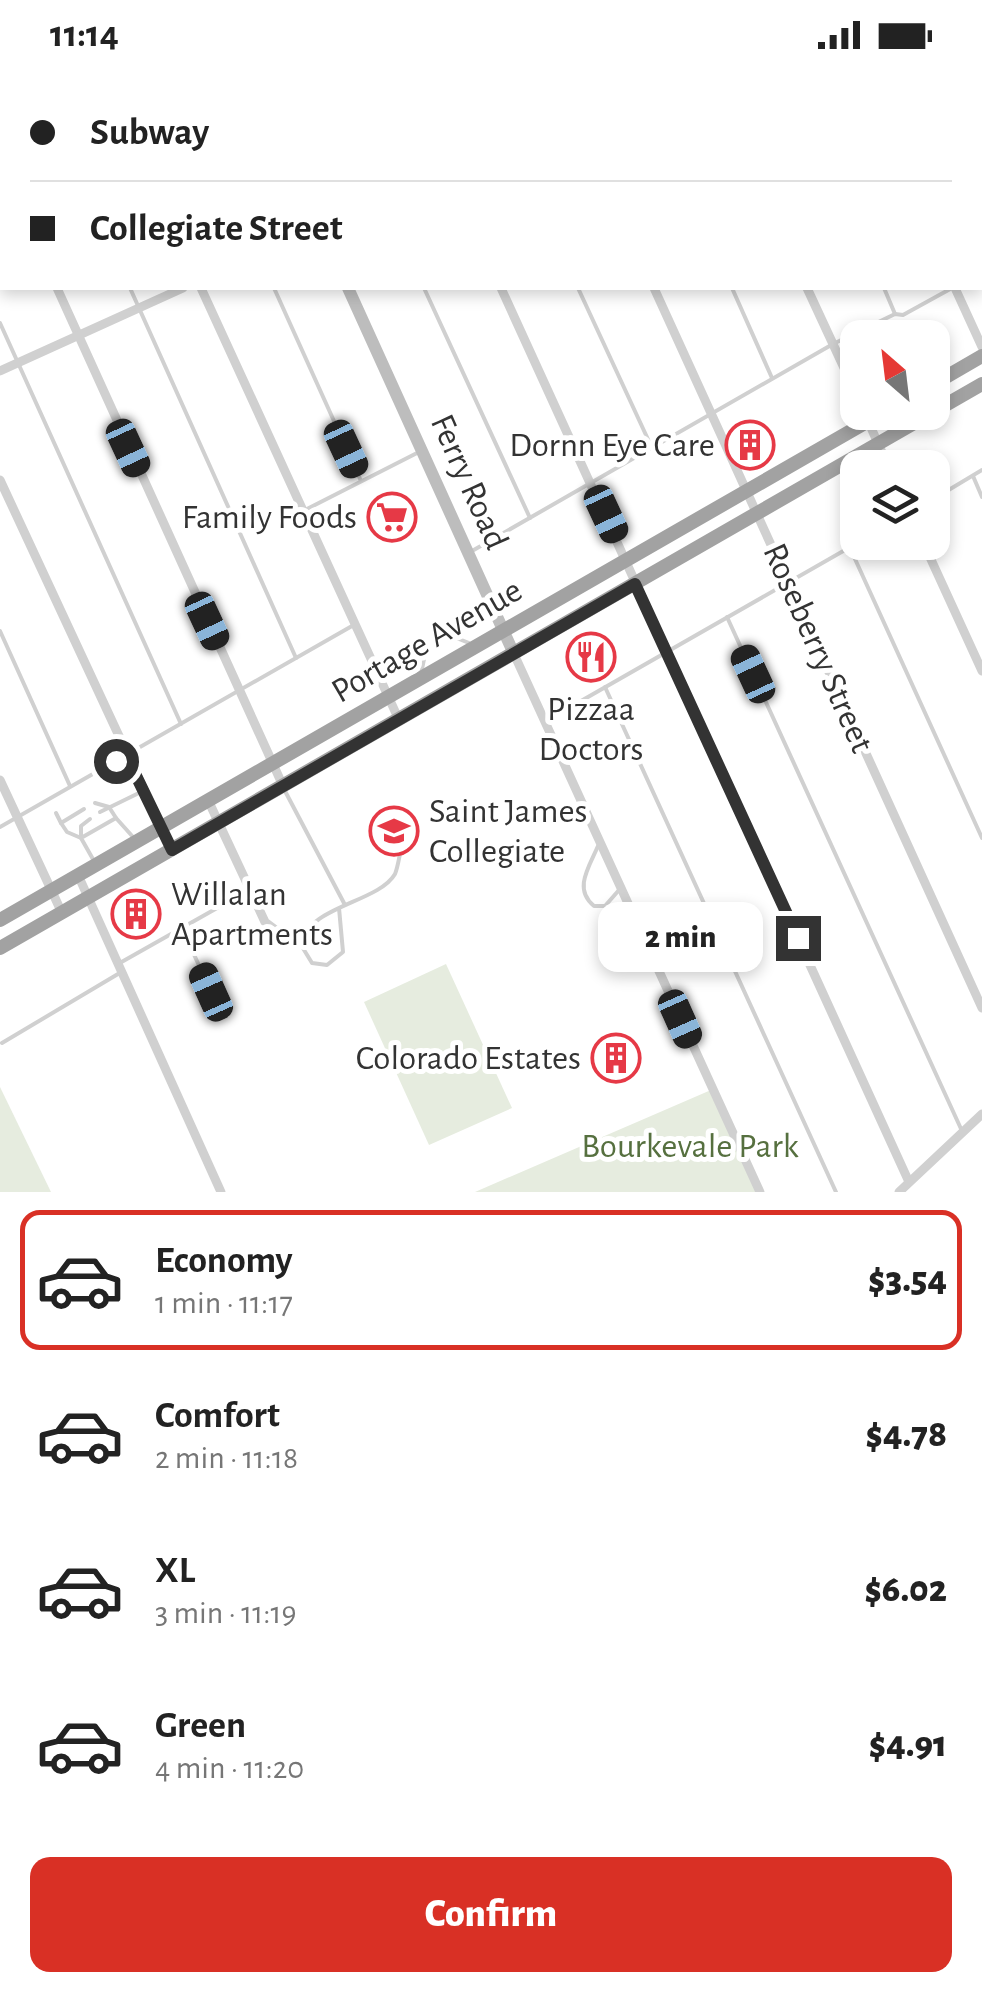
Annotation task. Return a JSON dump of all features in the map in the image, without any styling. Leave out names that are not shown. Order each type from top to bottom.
[{"type":"highway","points":[[950,375],[982,356]]},
{"type":"highway","name":"Portage Avenue","points":[[0,948],[982,384]]},
{"type":"highway","name":"Portage Avenue","points":[[0,920],[747,492],[845,430]]},
{"type":"main road","name":"Ferry Road","points":[[349,290],[514,654]]},
{"type":"street","points":[[58,290],[283,786]]},
{"type":"street","points":[[0,371],[179,290]]},
{"type":"street","points":[[203,290],[399,720]]},
{"type":"street","points":[[502,290],[909,1182]]},
{"type":"street","name":"Roseberry Street","points":[[655,290],[982,1008]]},
{"type":"street","points":[[808,290],[840,359]]},
{"type":"street","points":[[954,290],[982,347]]},
{"type":"street","points":[[872,430],[881,450]]},
{"type":"street","points":[[0,480],[172,850]]},
{"type":"street","points":[[932,560],[982,671]]},
{"type":"street","name":"Ferry Road","points":[[514,654],[760,1192]]},
{"type":"street","points":[[0,780],[62,913]]},
{"type":"street","points":[[208,800],[265,922],[280,932]]},
{"type":"street","points":[[78,875],[221,1192]]},
{"type":"street","points":[[899,1192],[982,1114]]},
{"type":"lane","points":[[131,290],[296,658]]},
{"type":"lane","points":[[275,290],[361,482]]},
{"type":"lane","points":[[425,290],[530,518]]},
{"type":"lane","points":[[579,290],[652,448]]},
{"type":"lane","points":[[733,290],[772,378]]},
{"type":"lane","points":[[885,290],[896,314]]},
{"type":"lane","points":[[468,554],[833,344],[949,290]]},
{"type":"lane","points":[[0,322],[181,724]]},
{"type":"lane","points":[[303,510],[422,451]]},
{"type":"lane","points":[[950,489],[982,470]]},
{"type":"lane","points":[[973,476],[982,497]]},
{"type":"lane","points":[[545,722],[840,553]]},
{"type":"lane","points":[[855,560],[982,838]]},
{"type":"lane","points":[[727,617],[962,1133]]},
{"type":"lane","points":[[0,827],[355,624]]},
{"type":"lane","points":[[0,631],[71,787]]},
{"type":"lane","points":[[454,637],[479,646]]},
{"type":"lane","points":[[420,680],[425,654]]},
{"type":"lane","points":[[605,686],[836,1192]]},
{"type":"lane","points":[[283,786],[342,907],[343,952],[326,964],[312,963],[303,952],[302,937],[342,907],[388,880],[395,873],[401,850]]},
{"type":"lane","points":[[100,812],[143,791]]},
{"type":"lane","points":[[95,803],[109,807],[136,842]]},
{"type":"lane","points":[[60,822],[84,809]]},
{"type":"lane","points":[[56,813],[67,832],[81,838]]},
{"type":"lane","points":[[90,818],[81,826],[81,838],[96,865]]},
{"type":"lane","points":[[81,838],[116,818]]},
{"type":"lane","points":[[600,842],[582,882],[584,894],[594,906],[605,906],[620,888]]},
{"type":"lane","points":[[2,1043],[250,889]]},
{"type":"lane","points":[[182,928],[211,992]]},
{"type":"green space","points":[[446,964],[512,1108],[429,1145],[364,1002]]},
{"type":"green space","points":[[0,1087],[51,1192],[0,1192]]},
{"type":"green space","name":"Bourkevale Park","points":[[711,1090],[760,1192],[475,1192]]},
{"type":"place","name":"Dornn Eye Care","points":[[750,445]]},
{"type":"place","name":"Family Foods","points":[[392,517]]},
{"type":"place","name":"Pizzaa Doctors","points":[[591,657]]},
{"type":"place","name":"Saint James Collegiate","points":[[394,831]]},
{"type":"place","name":"Willalan Apartments","points":[[136,914]]},
{"type":"place","name":"Colorado Estates","points":[[616,1058]]},
{"type":"route","points":[[116,761],[126,755],[172,850],[635,584],[798,938]]}]
